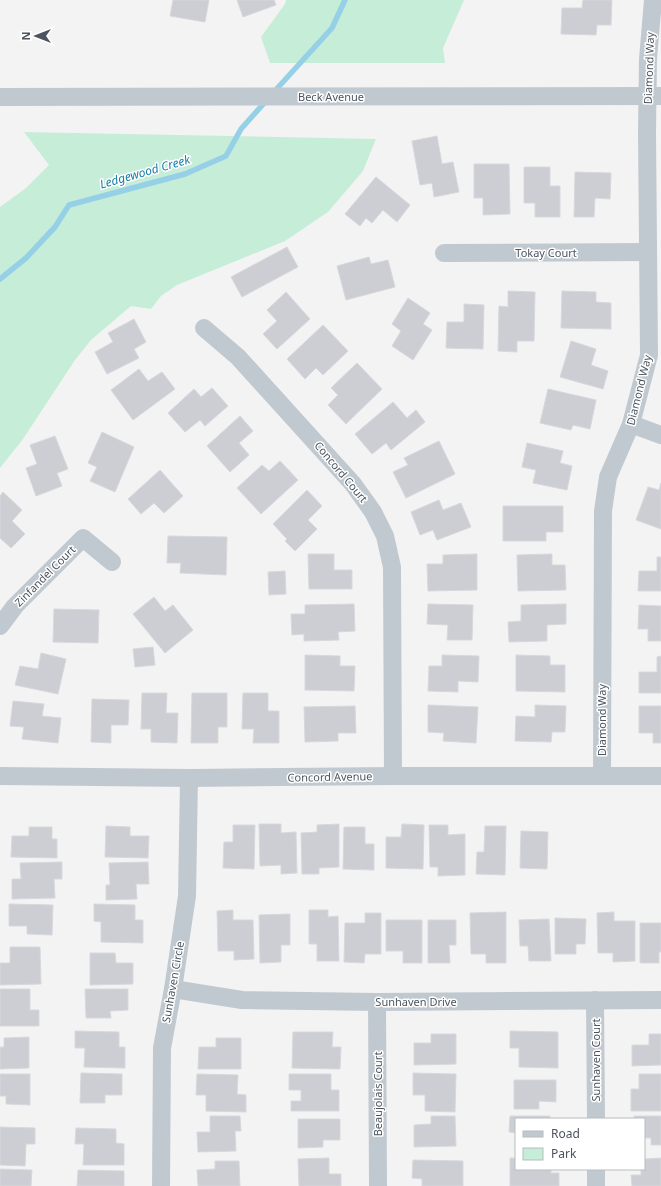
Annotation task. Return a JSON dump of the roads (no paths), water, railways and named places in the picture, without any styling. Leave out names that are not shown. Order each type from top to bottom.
[{"type":"street","name":"Diamond Way","points":[[602,776],[603,511],[608,477],[632,424],[649,355],[647,132],[655,96],[648,59],[653,0]]},
{"type":"street","name":"Beck Avenue","points":[[0,97],[655,96]]},
{"type":"street","name":"Tokay Court","points":[[444,253],[648,252]]},
{"type":"street","name":"Concord Court","points":[[204,328],[238,357],[353,484],[373,512],[385,536],[392,567],[393,776]]},
{"type":"street","points":[[632,424],[661,435]]},
{"type":"street","name":"Zinfandel Court","points":[[0,626],[15,606],[83,538],[112,562]]},
{"type":"street","name":"Concord Avenue","points":[[0,776],[190,778],[661,776]]},
{"type":"street","name":"Sunhaven Circle","points":[[161,1186],[162,1048],[173,989],[187,896],[190,778]]},
{"type":"street","name":"Sunhaven Drive","points":[[173,989],[242,1000],[377,1002],[661,1000]]},
{"type":"street","name":"Sunhaven Court","points":[[595,1000],[596,1118]]},
{"type":"street","name":"Beaujolais Court","points":[[377,1002],[378,1186]]},
{"type":"street","points":[[596,1170],[596,1186]]},
{"type":"waterway","name":"Ledgewood Creek","points":[[273,93],[332,28],[345,0]]},
{"type":"waterway","name":"Ledgewood Creek","points":[[0,279],[26,258],[55,227],[69,205],[185,174],[226,156],[241,129],[266,101]]}]
